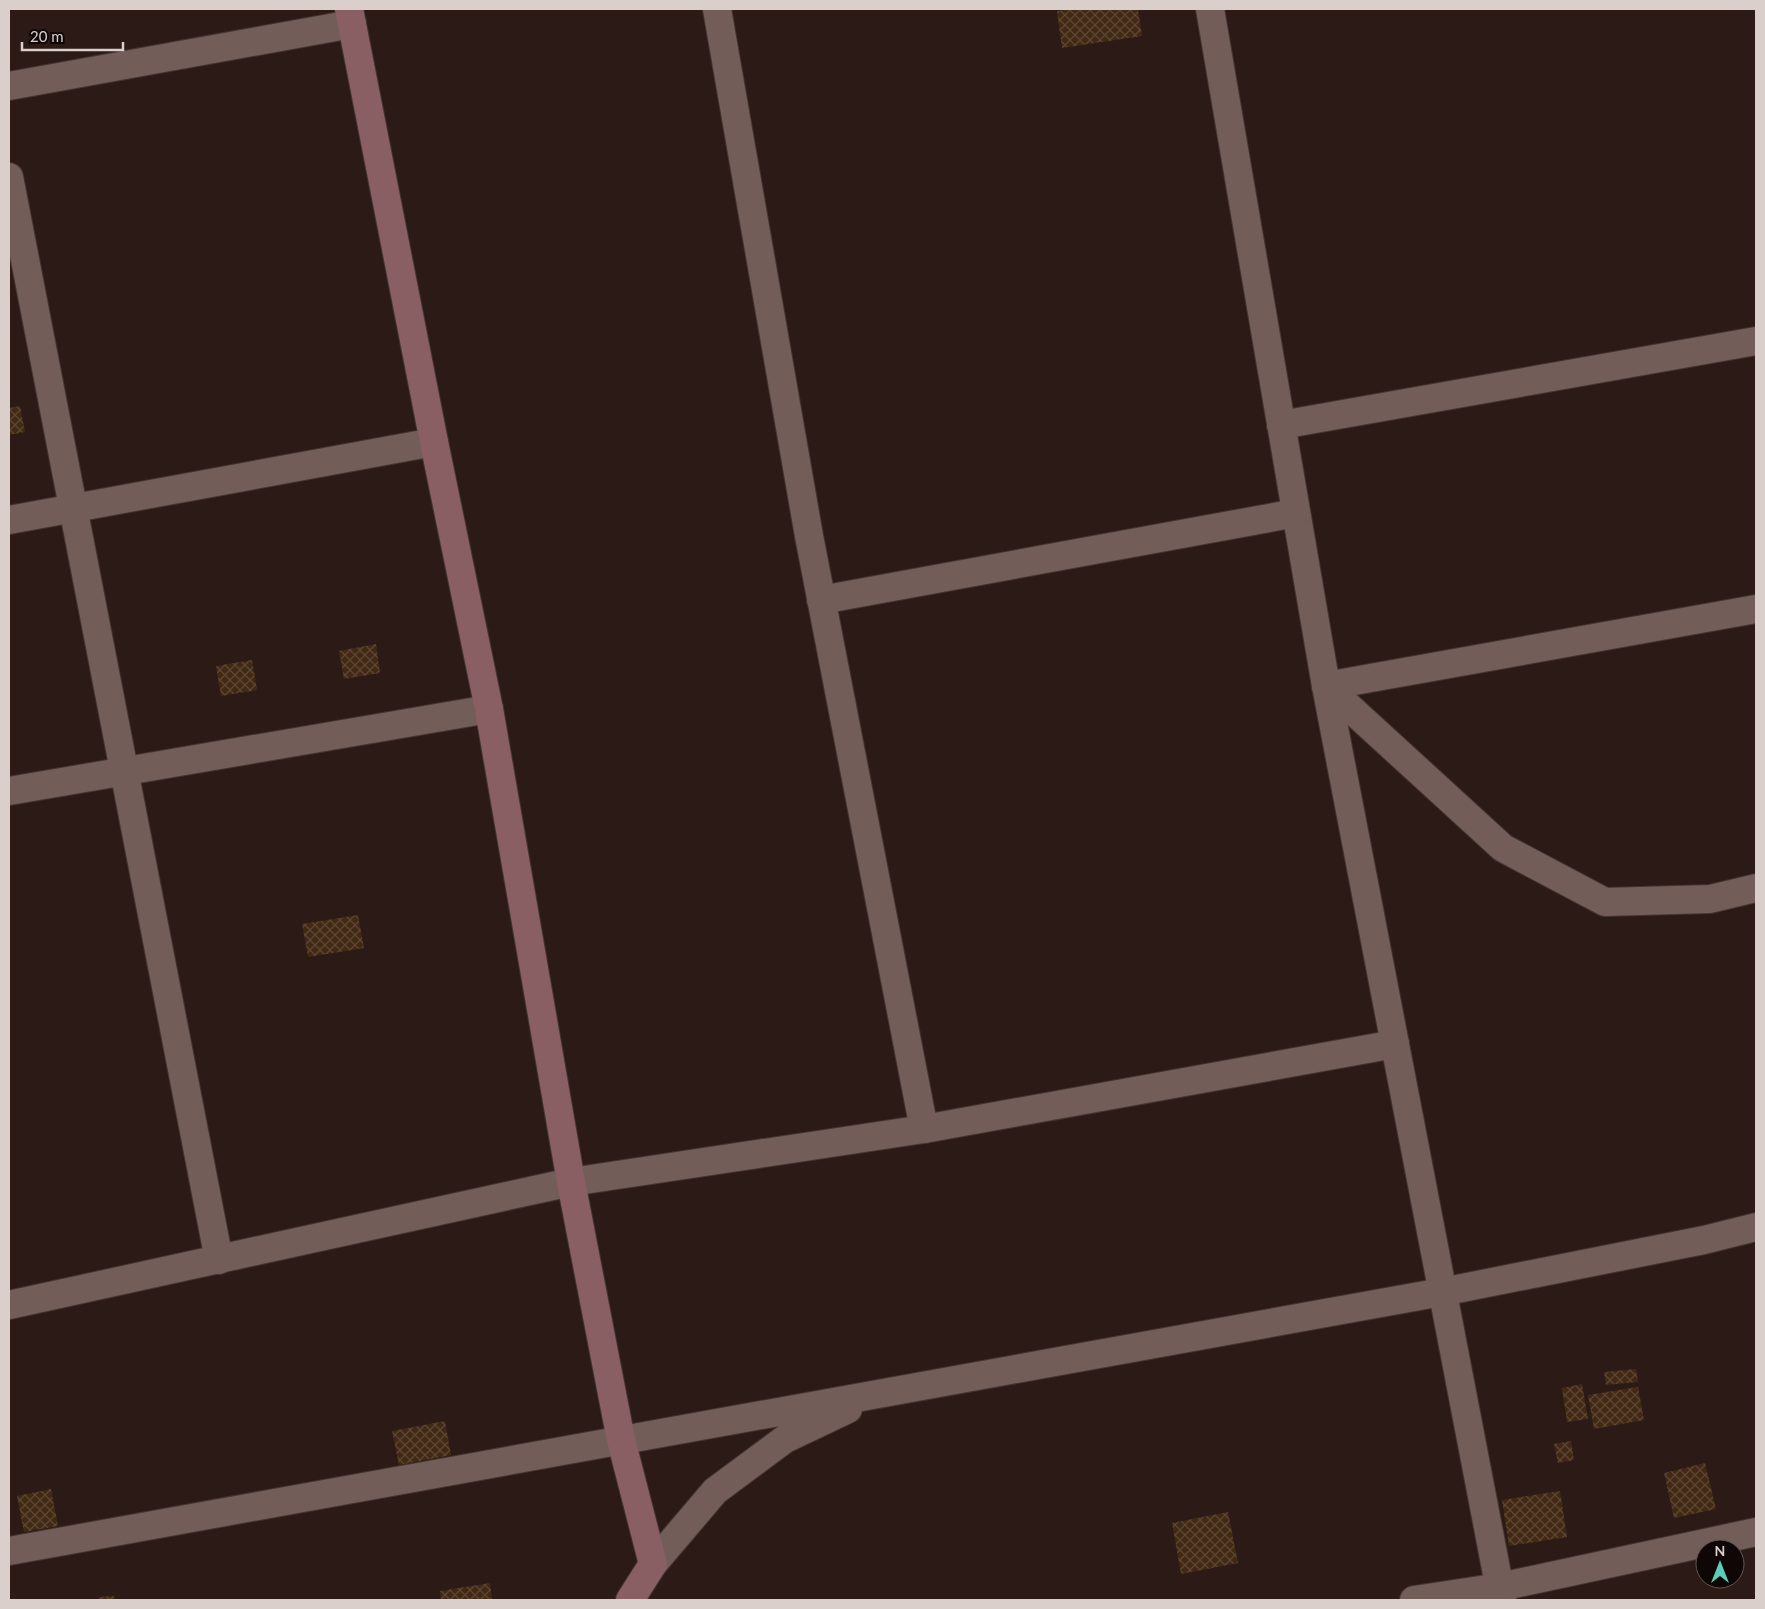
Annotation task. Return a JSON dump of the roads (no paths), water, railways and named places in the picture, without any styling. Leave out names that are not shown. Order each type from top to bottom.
[{"type":"street","points":[[717,9],[821,600],[924,1129]]},
{"type":"street","points":[[1210,9],[1326,686],[1501,1593]]},
{"type":"street","points":[[9,86],[351,17],[434,442],[489,709],[571,1182],[621,1440],[653,1564]]},
{"type":"street","points":[[9,176],[220,1260]]},
{"type":"street","points":[[1281,425],[1756,341]]},
{"type":"street","points":[[9,520],[434,442]]},
{"type":"street","points":[[821,600],[1296,513]]},
{"type":"street","points":[[1326,686],[1756,610]]},
{"type":"street","points":[[1326,686],[1503,848],[1605,902],[1710,899],[1756,888]]},
{"type":"street","points":[[9,791],[489,709]]},
{"type":"street","points":[[9,1306],[571,1182],[924,1129],[1394,1044]]},
{"type":"street","points":[[9,1551],[1442,1292],[1704,1240],[1756,1227]]},
{"type":"street","points":[[630,1600],[653,1564],[715,1490],[785,1439],[882,1393]]},
{"type":"street","points":[[1414,1600],[1501,1593],[1756,1532]]}]
